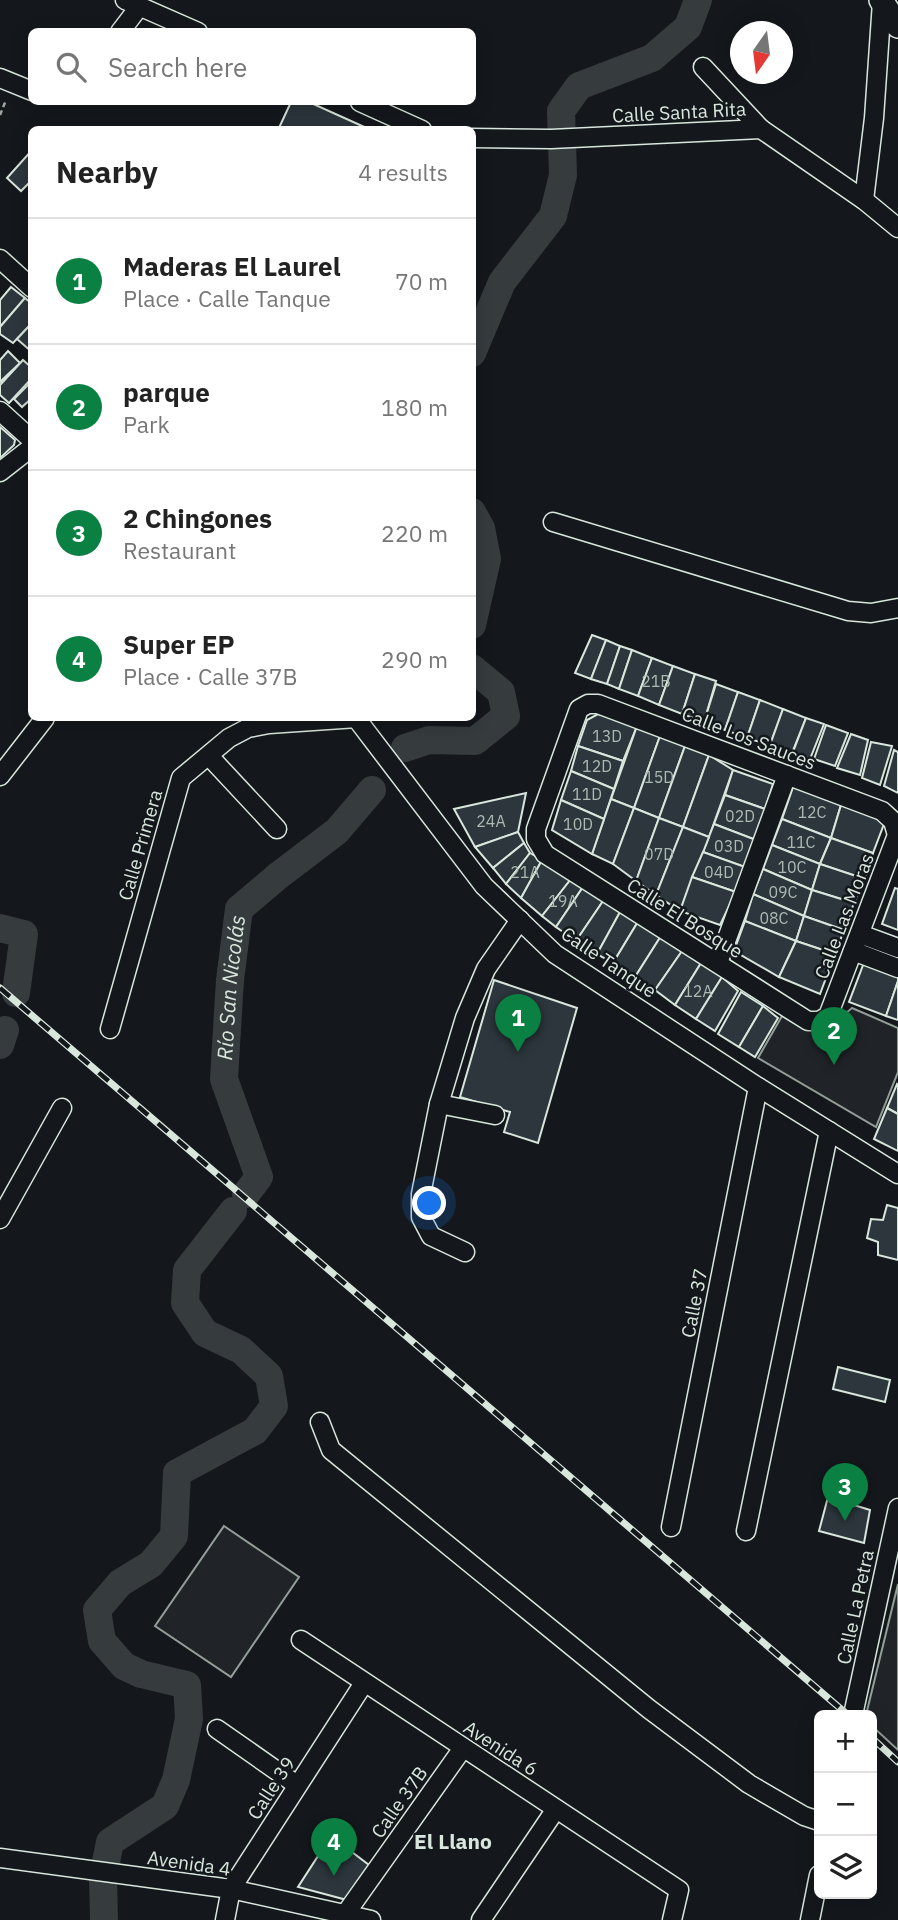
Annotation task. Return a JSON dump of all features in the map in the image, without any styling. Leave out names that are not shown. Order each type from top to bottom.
[{"type":"main road","points":[[882,1],[898,26]]},
{"type":"street","points":[[864,200],[874,118],[882,1]]},
{"type":"street","points":[[122,28],[132,3],[189,28]]},
{"type":"street","points":[[703,67],[761,129]]},
{"type":"street","points":[[0,78],[28,89]]},
{"type":"street","points":[[367,105],[413,126]]},
{"type":"street","name":"Calle Santa Rita","points":[[476,138],[551,139],[761,129],[864,200],[898,228]]},
{"type":"street","points":[[0,259],[28,284]]},
{"type":"street","points":[[0,411],[28,436]]},
{"type":"street","points":[[0,472],[28,450]]},
{"type":"street","points":[[553,522],[848,611],[871,613],[898,608]]},
{"type":"street","name":"Calle Los Sauces","points":[[536,839],[536,829],[579,709],[588,704],[598,704],[882,811],[893,821]]},
{"type":"street","points":[[0,775],[43,721]]},
{"type":"street","name":"Calle Primera","points":[[110,1029],[181,778],[229,738],[248,728],[269,723],[304,721]]},
{"type":"street","name":"Calle Tanque","points":[[358,721],[484,886],[555,954],[758,1087],[898,1174]]},
{"type":"street","points":[[209,756],[277,829]]},
{"type":"street","points":[[718,963],[788,775]]},
{"type":"street","name":"Calle Las Moras","points":[[819,1021],[828,1016],[897,835],[893,821]]},
{"type":"street","name":"Calle El Bosque","points":[[536,839],[545,854],[808,1021],[819,1021]]},
{"type":"street","points":[[465,1252],[431,1236],[421,1217],[421,1194],[439,1104],[465,1018],[486,969],[520,920]]},
{"type":"street","points":[[860,934],[898,948]]},
{"type":"street","points":[[853,951],[898,968]]},
{"type":"street","name":"Calle 37","points":[[671,1527],[758,1087]]},
{"type":"street","points":[[439,1104],[495,1115]]},
{"type":"street","points":[[0,1219],[62,1108]]},
{"type":"street","points":[[746,1531],[829,1131]]},
{"type":"street","points":[[320,1422],[331,1450],[649,1709],[749,1784],[803,1816],[814,1819]]},
{"type":"street","name":"Calle La Petra","points":[[854,1710],[898,1508]]},
{"type":"street","name":"Avenida 6","points":[[301,1640],[679,1889],[672,1920]]},
{"type":"street","name":"Calle 39","points":[[225,1920],[231,1889],[364,1683]]},
{"type":"street","points":[[217,1729],[297,1785]]},
{"type":"street","name":"Calle 37B","points":[[346,1913],[463,1748]]},
{"type":"street","points":[[481,1920],[555,1809]]},
{"type":"street","name":"Avenida 4","points":[[0,1858],[231,1889],[372,1920]]},
{"type":"street","points":[[810,1920],[814,1899]]},
{"type":"shaded area","points":[[852,1008],[898,1028],[898,1072],[876,1127],[758,1058],[782,1016],[803,1028],[819,1030]]},
{"type":"shaded area","points":[[224,1526],[299,1577],[231,1677],[155,1626]]},
{"type":"shaded area","points":[[898,1584],[898,1750],[877,1731],[877,1710],[867,1710]]},
{"type":"building","points":[[290,105],[316,105],[362,126],[280,126]]},
{"type":"building","points":[[28,154],[28,184],[21,191],[7,178]]},
{"type":"building","points":[[11,287],[25,298],[0,327],[0,300]]},
{"type":"building","points":[[25,298],[28,301],[28,327],[13,343],[0,334],[0,327]]},
{"type":"building","points":[[28,327],[28,349],[17,339]]},
{"type":"building","points":[[8,351],[20,363],[0,382],[0,360]]},
{"type":"building","points":[[23,360],[28,364],[28,382],[9,403],[0,395],[0,385]]},
{"type":"building","points":[[28,385],[28,402],[22,407],[14,399]]},
{"type":"building","points":[[0,427],[15,440],[14,445],[0,458]]},
{"type":"building","points":[[592,635],[606,640],[591,679],[575,673]]},
{"type":"building","points":[[606,640],[620,646],[607,684],[591,679]]},
{"type":"building","points":[[620,646],[632,650],[619,689],[607,684]]},
{"type":"building","points":[[632,650],[652,658],[638,696],[619,689]]},
{"type":"building","points":[[652,658],[673,666],[659,705],[638,696]]},
{"type":"building","points":[[673,666],[695,674],[682,714],[659,705]]},
{"type":"building","points":[[695,674],[716,681],[704,722],[682,714]]},
{"type":"building","points":[[716,684],[738,692],[725,730],[704,722]]},
{"type":"building","points":[[738,692],[760,700],[747,738],[725,730]]},
{"type":"building","points":[[760,700],[783,709],[770,745],[747,738]]},
{"type":"building","points":[[783,709],[806,718],[792,753],[770,745]]},
{"type":"building","points":[[598,714],[637,726],[623,761],[578,746],[587,720]]},
{"type":"building","points":[[806,718],[824,724],[810,759],[793,752]]},
{"type":"building","points":[[826,725],[848,733],[835,766],[814,759]]},
{"type":"building","points":[[637,726],[660,736],[634,808],[611,799]]},
{"type":"building","points":[[851,734],[868,740],[860,775],[837,768]]},
{"type":"building","points":[[660,736],[685,746],[659,818],[634,808]]},
{"type":"building","points":[[871,742],[892,746],[880,785],[862,778]]},
{"type":"building","points":[[578,746],[623,761],[614,789],[571,771]]},
{"type":"building","points":[[685,746],[709,755],[683,827],[659,818]]},
{"type":"building","points":[[894,750],[898,752],[898,793],[884,786]]},
{"type":"building","points":[[709,755],[733,770],[709,837],[683,827]]},
{"type":"building","points":[[733,770],[773,784],[765,809],[725,795]]},
{"type":"building","points":[[571,771],[614,789],[604,819],[561,800]]},
{"type":"building","points":[[793,787],[841,805],[831,838],[782,819]]},
{"type":"building","points":[[526,793],[518,832],[475,847],[454,809]]},
{"type":"building","points":[[725,795],[765,809],[756,840],[714,824]]},
{"type":"building","points":[[611,799],[634,808],[613,864],[592,854]]},
{"type":"building","points":[[561,800],[604,819],[592,854],[552,830]]},
{"type":"building","points":[[841,805],[877,817],[884,824],[873,853],[831,838]]},
{"type":"building","points":[[634,808],[659,818],[636,881],[613,864]]},
{"type":"building","points":[[659,818],[683,827],[656,895],[636,881]]},
{"type":"building","points":[[782,819],[831,838],[820,864],[772,845]]},
{"type":"building","points":[[714,824],[756,840],[745,867],[703,852]]},
{"type":"building","points":[[683,827],[709,837],[680,911],[656,895]]},
{"type":"building","points":[[518,832],[524,843],[493,868],[475,847]]},
{"type":"building","points":[[831,838],[873,853],[865,879],[820,864]]},
{"type":"building","points":[[524,843],[530,853],[506,884],[493,868]]},
{"type":"building","points":[[772,845],[820,864],[812,890],[763,869]]},
{"type":"building","points":[[703,852],[745,867],[736,892],[692,877]]},
{"type":"building","points":[[530,853],[542,860],[521,898],[506,884]]},
{"type":"building","points":[[542,860],[571,879],[542,916],[521,898]]},
{"type":"building","points":[[820,864],[865,879],[854,903],[812,890]]},
{"type":"building","points":[[763,869],[812,890],[804,916],[753,894]]},
{"type":"building","points":[[692,877],[736,892],[720,925],[680,911]]},
{"type":"building","points":[[571,879],[583,887],[556,927],[542,916]]},
{"type":"building","points":[[583,887],[603,901],[576,941],[556,927]]},
{"type":"building","points":[[895,888],[898,889],[898,930],[882,924]]},
{"type":"building","points":[[812,890],[854,903],[844,930],[804,916]]},
{"type":"building","points":[[753,894],[804,916],[796,941],[745,921]]},
{"type":"building","points":[[603,901],[620,912],[597,954],[576,941]]},
{"type":"building","points":[[620,912],[639,920],[613,963],[597,954]]},
{"type":"building","points":[[804,916],[844,930],[835,954],[796,941]]},
{"type":"building","points":[[639,920],[661,936],[635,977],[613,963]]},
{"type":"building","points":[[745,921],[796,941],[779,977],[734,951]]},
{"type":"building","points":[[661,936],[682,951],[655,990],[635,977]]},
{"type":"building","points":[[796,941],[835,954],[820,994],[779,977]]},
{"type":"building","points":[[682,951],[701,963],[675,1005],[655,990]]},
{"type":"building","points":[[865,960],[898,972],[898,981],[886,1016],[849,1002]]},
{"type":"building","points":[[701,963],[722,977],[696,1019],[675,1005]]},
{"type":"building","points":[[722,977],[738,991],[715,1031],[696,1019]]},
{"type":"building","points":[[494,980],[577,1008],[538,1143],[504,1132],[510,1112],[460,1097]]},
{"type":"building","points":[[898,981],[898,1020],[886,1016]]},
{"type":"building","points":[[741,992],[763,1006],[739,1047],[718,1034]]},
{"type":"building","points":[[763,1006],[778,1018],[755,1057],[739,1047]]},
{"type":"building","points":[[898,1085],[898,1114],[887,1108]]},
{"type":"building","points":[[887,1108],[898,1114],[898,1151],[874,1139]]},
{"type":"building","points":[[887,1205],[898,1208],[898,1260],[878,1255],[878,1242],[867,1238],[871,1219],[883,1220]]},
{"type":"building","points":[[838,1367],[890,1380],[885,1402],[833,1389]]},
{"type":"building","points":[[828,1497],[870,1510],[864,1543],[819,1531]]},
{"type":"building","points":[[331,1836],[369,1865],[347,1900],[298,1887]]},
{"type":"waterway","name":"Río San Nicolás","points":[[476,344],[502,282],[553,216],[563,175],[561,111],[579,86],[652,58],[688,27],[698,0]]},
{"type":"waterway","name":"Río San Nicolás","points":[[476,519],[481,528],[487,559],[476,607]]},
{"type":"waterway","name":"Río San Nicolás","points":[[405,748],[429,740],[475,741],[506,716],[501,692],[476,671]]},
{"type":"waterway","name":"Río San Nicolás","points":[[246,1194],[259,1177],[224,1079],[230,980],[239,909],[337,831],[372,790]]},
{"type":"waterway","points":[[0,928],[24,934],[16,993]]},
{"type":"waterway","points":[[0,1045],[5,1030]]},
{"type":"waterway","name":"Río San Nicolás","points":[[104,1920],[103,1877],[110,1842],[165,1806],[176,1780],[189,1719],[187,1685],[141,1674],[124,1666],[102,1641],[97,1610],[120,1583],[151,1564],[174,1536],[177,1473],[255,1431],[274,1406],[269,1376],[241,1350],[205,1333],[185,1303],[187,1270],[233,1211]]},
{"type":"railway","points":[[0,988],[842,1710]]},
{"type":"railway","points":[[877,1743],[898,1762]]},
{"type":"place","name":"Maderas El Laurel","points":[[518,1052]]},
{"type":"place","name":"parque","points":[[834,1065]]},
{"type":"place","name":"2 Chingones","points":[[845,1521]]},
{"type":"place","name":"Super EP","points":[[334,1876]]},
{"type":"district","name":"El Llano","points":[[453,1842]]}]
